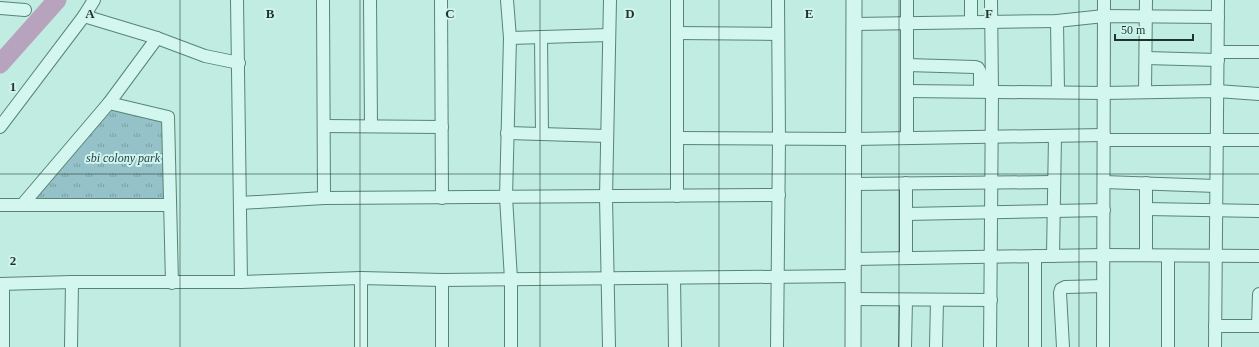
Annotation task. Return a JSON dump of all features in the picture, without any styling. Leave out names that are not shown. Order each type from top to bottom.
[{"type":"street","points":[[0,127],[84,16],[94,0]]},
{"type":"street","points":[[238,0],[241,282]]},
{"type":"street","points":[[323,0],[324,198]]},
{"type":"street","points":[[370,0],[371,126]]},
{"type":"street","points":[[441,0],[442,198]]},
{"type":"street","points":[[508,0],[510,38],[506,197],[511,279],[511,347]]},
{"type":"street","points":[[609,347],[606,197],[610,0]]},
{"type":"street","points":[[677,0],[677,196]]},
{"type":"street","points":[[777,347],[779,139],[778,0]]},
{"type":"street","points":[[853,347],[854,0]]},
{"type":"street","points":[[906,0],[907,138]]},
{"type":"street","points":[[971,0],[971,22]]},
{"type":"street","points":[[986,91],[992,21],[991,0]]},
{"type":"street","points":[[1103,347],[1104,0]]},
{"type":"street","points":[[1146,0],[1146,92]]},
{"type":"street","points":[[1215,347],[1218,0]]},
{"type":"street","points":[[0,8],[25,10]]},
{"type":"street","points":[[84,16],[157,38],[205,56],[239,63]]},
{"type":"street","points":[[854,24],[1057,21],[1104,16],[1218,17]]},
{"type":"street","points":[[1057,21],[1058,92]]},
{"type":"street","points":[[677,33],[778,34]]},
{"type":"street","points":[[510,38],[609,35]]},
{"type":"street","points":[[541,37],[542,134]]},
{"type":"street","points":[[23,204],[109,103],[157,38]]},
{"type":"street","points":[[1146,58],[1218,56],[1259,52]]},
{"type":"street","points":[[907,65],[975,67],[978,68],[980,72],[986,91],[992,137],[990,347]]},
{"type":"street","points":[[907,91],[1104,93],[1217,91],[1259,94]]},
{"type":"street","points":[[109,103],[168,117],[172,283]]},
{"type":"street","points":[[324,126],[442,126]]},
{"type":"street","points":[[507,133],[607,136]]},
{"type":"street","points":[[677,138],[854,139],[1055,136],[1259,140]]},
{"type":"street","points":[[1053,256],[1055,136]]},
{"type":"street","points":[[853,184],[1054,182]]},
{"type":"street","points":[[1104,182],[1216,186]]},
{"type":"street","points":[[906,183],[906,258]]},
{"type":"street","points":[[1146,183],[1146,255]]},
{"type":"street","points":[[240,203],[324,198],[778,195]]},
{"type":"street","points":[[0,205],[170,205]]},
{"type":"street","points":[[1146,209],[1259,211]]},
{"type":"street","points":[[906,214],[1104,210]]},
{"type":"street","points":[[853,259],[1104,255],[1259,256]]},
{"type":"street","points":[[1035,256],[1035,347]]},
{"type":"street","points":[[1168,256],[1168,347]]},
{"type":"street","points":[[2,347],[2,284],[72,282],[241,282],[361,278],[442,280],[853,276]]},
{"type":"street","points":[[361,278],[361,347]]},
{"type":"street","points":[[674,278],[675,347]]},
{"type":"street","points":[[442,280],[442,347]]},
{"type":"street","points":[[71,347],[72,282]]},
{"type":"street","points":[[1063,347],[1061,289],[1065,287],[1104,286]]},
{"type":"street","points":[[1215,326],[1258,326],[1259,294]]},
{"type":"street","points":[[853,299],[991,300]]},
{"type":"street","points":[[905,347],[906,300]]},
{"type":"street","points":[[936,347],[937,300]]},
{"type":"green space","name":"sbi colony park","points":[[109,100],[168,115],[170,205],[27,206]]},
{"type":"waterway","points":[[0,64],[57,0]]}]
